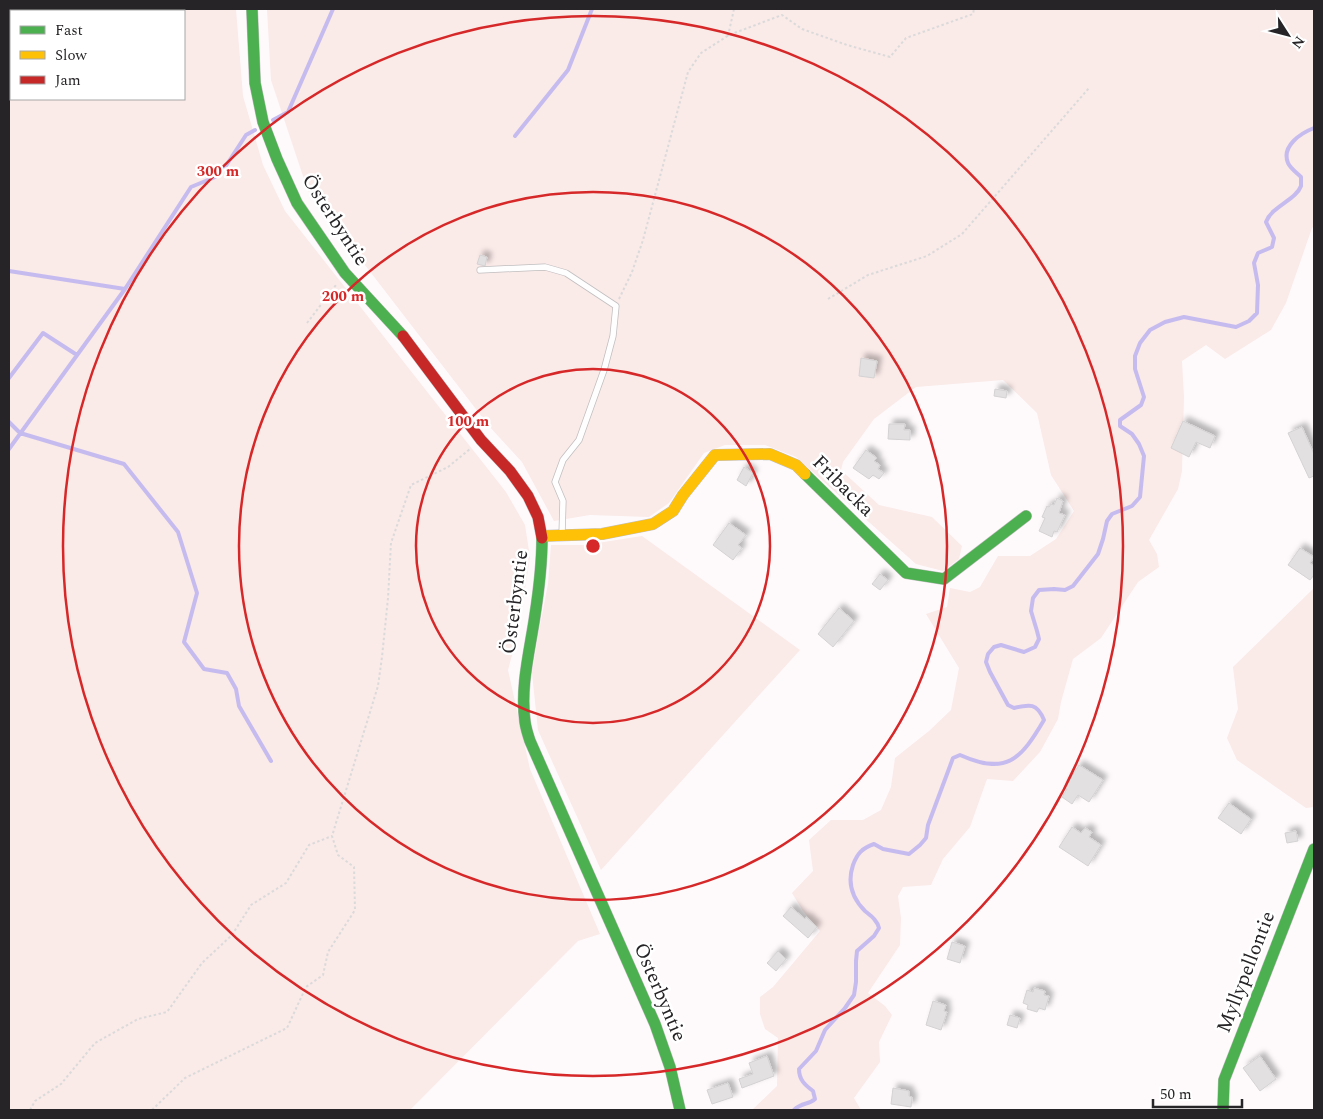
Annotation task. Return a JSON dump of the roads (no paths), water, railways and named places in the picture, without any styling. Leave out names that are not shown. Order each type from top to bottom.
[{"type":"street","name":"Österbyntie","points":[[252,9],[255,83],[263,122],[277,160],[297,203],[345,273],[407,342],[481,440],[510,471],[528,496],[538,517],[542,536],[542,561],[524,695],[526,724],[530,741],[655,1024],[670,1067],[680,1110]]},
{"type":"street","name":"Fribacka","points":[[542,536],[602,534],[652,524],[673,511],[683,495],[716,455],[770,454],[796,465],[906,574],[944,579],[1026,516]]},
{"type":"street","name":"Myllypellontie","points":[[1223,1110],[1224,1080],[1314,849]]},
{"type":"lane","points":[[480,270],[545,267],[566,273],[616,306],[613,336],[604,370],[579,440],[563,460],[555,482],[563,501],[562,536]]},
{"type":"waterway","points":[[273,120],[288,112],[333,9]]},
{"type":"waterway","points":[[515,136],[568,70],[592,9]]},
{"type":"waterway","points":[[794,1110],[815,1099],[813,1091],[801,1079],[799,1069],[816,1051],[825,1030],[854,995],[857,951],[874,936],[879,928],[872,916],[857,901],[852,890],[851,872],[856,858],[860,852],[874,844],[883,849],[909,854],[920,845],[926,838],[928,825],[953,758],[960,755],[990,764],[1001,763],[1011,760],[1020,754],[1036,734],[1044,720],[1039,710],[1032,706],[1014,708],[1008,705],[986,662],[988,654],[994,647],[1001,645],[1024,652],[1035,647],[1039,639],[1031,611],[1033,598],[1039,590],[1065,590],[1073,586],[1098,554],[1107,521],[1112,514],[1132,506],[1140,497],[1144,456],[1132,434],[1120,426],[1120,420],[1141,405],[1144,397],[1135,369],[1135,356],[1140,343],[1150,330],[1165,322],[1184,317],[1236,327],[1249,321],[1257,313],[1258,285],[1254,263],[1258,253],[1272,247],[1274,238],[1266,222],[1269,216],[1294,195],[1301,186],[1301,177],[1288,163],[1287,151],[1298,137],[1314,128]]},
{"type":"waterway","points":[[9,449],[125,289],[191,187],[220,175],[246,135],[255,130]]},
{"type":"waterway","points":[[9,271],[125,289]]},
{"type":"waterway","points":[[9,378],[43,333],[77,355]]},
{"type":"waterway","points":[[9,422],[20,433],[124,464],[178,532],[197,593],[184,642],[204,669],[227,673],[236,689],[239,706],[271,761]]}]
